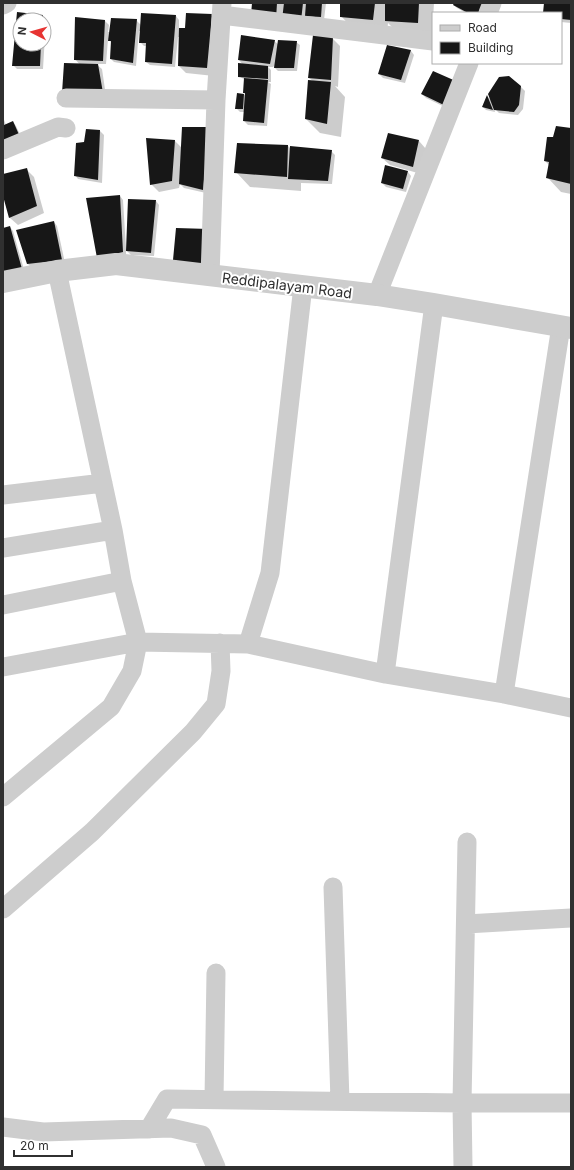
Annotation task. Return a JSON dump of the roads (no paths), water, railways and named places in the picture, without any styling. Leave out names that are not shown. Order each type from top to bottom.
[{"type":"street","points":[[210,276],[216,100],[222,9],[432,41]]},
{"type":"street","points":[[377,295],[469,64]]},
{"type":"street","points":[[66,98],[216,100]]},
{"type":"street","points":[[3,150],[58,127],[66,128]]},
{"type":"street","name":"Reddipalayam Road","points":[[3,282],[57,271],[116,264],[377,295],[566,327]]},
{"type":"street","points":[[3,797],[111,707],[132,671],[138,642],[122,582],[103,483],[57,271]]},
{"type":"street","points":[[248,644],[270,572],[303,286]]},
{"type":"street","points":[[385,674],[434,304]]},
{"type":"street","points":[[504,694],[566,327]]},
{"type":"street","points":[[3,495],[103,483]]},
{"type":"street","points":[[3,548],[112,530]]},
{"type":"street","points":[[3,605],[122,582]]},
{"type":"street","points":[[3,667],[138,642],[248,644],[385,674],[504,694],[571,708]]},
{"type":"street","points":[[3,909],[92,832],[194,732],[216,704],[222,671],[220,643]]},
{"type":"street","points":[[463,1167],[462,1103],[468,842]]},
{"type":"street","points":[[333,887],[340,1101]]},
{"type":"street","points":[[466,924],[571,918]]},
{"type":"street","points":[[214,1099],[216,972]]},
{"type":"street","points":[[149,1129],[167,1099],[571,1103]]},
{"type":"street","points":[[3,1127],[43,1132],[172,1128],[202,1135],[216,1167]]}]
